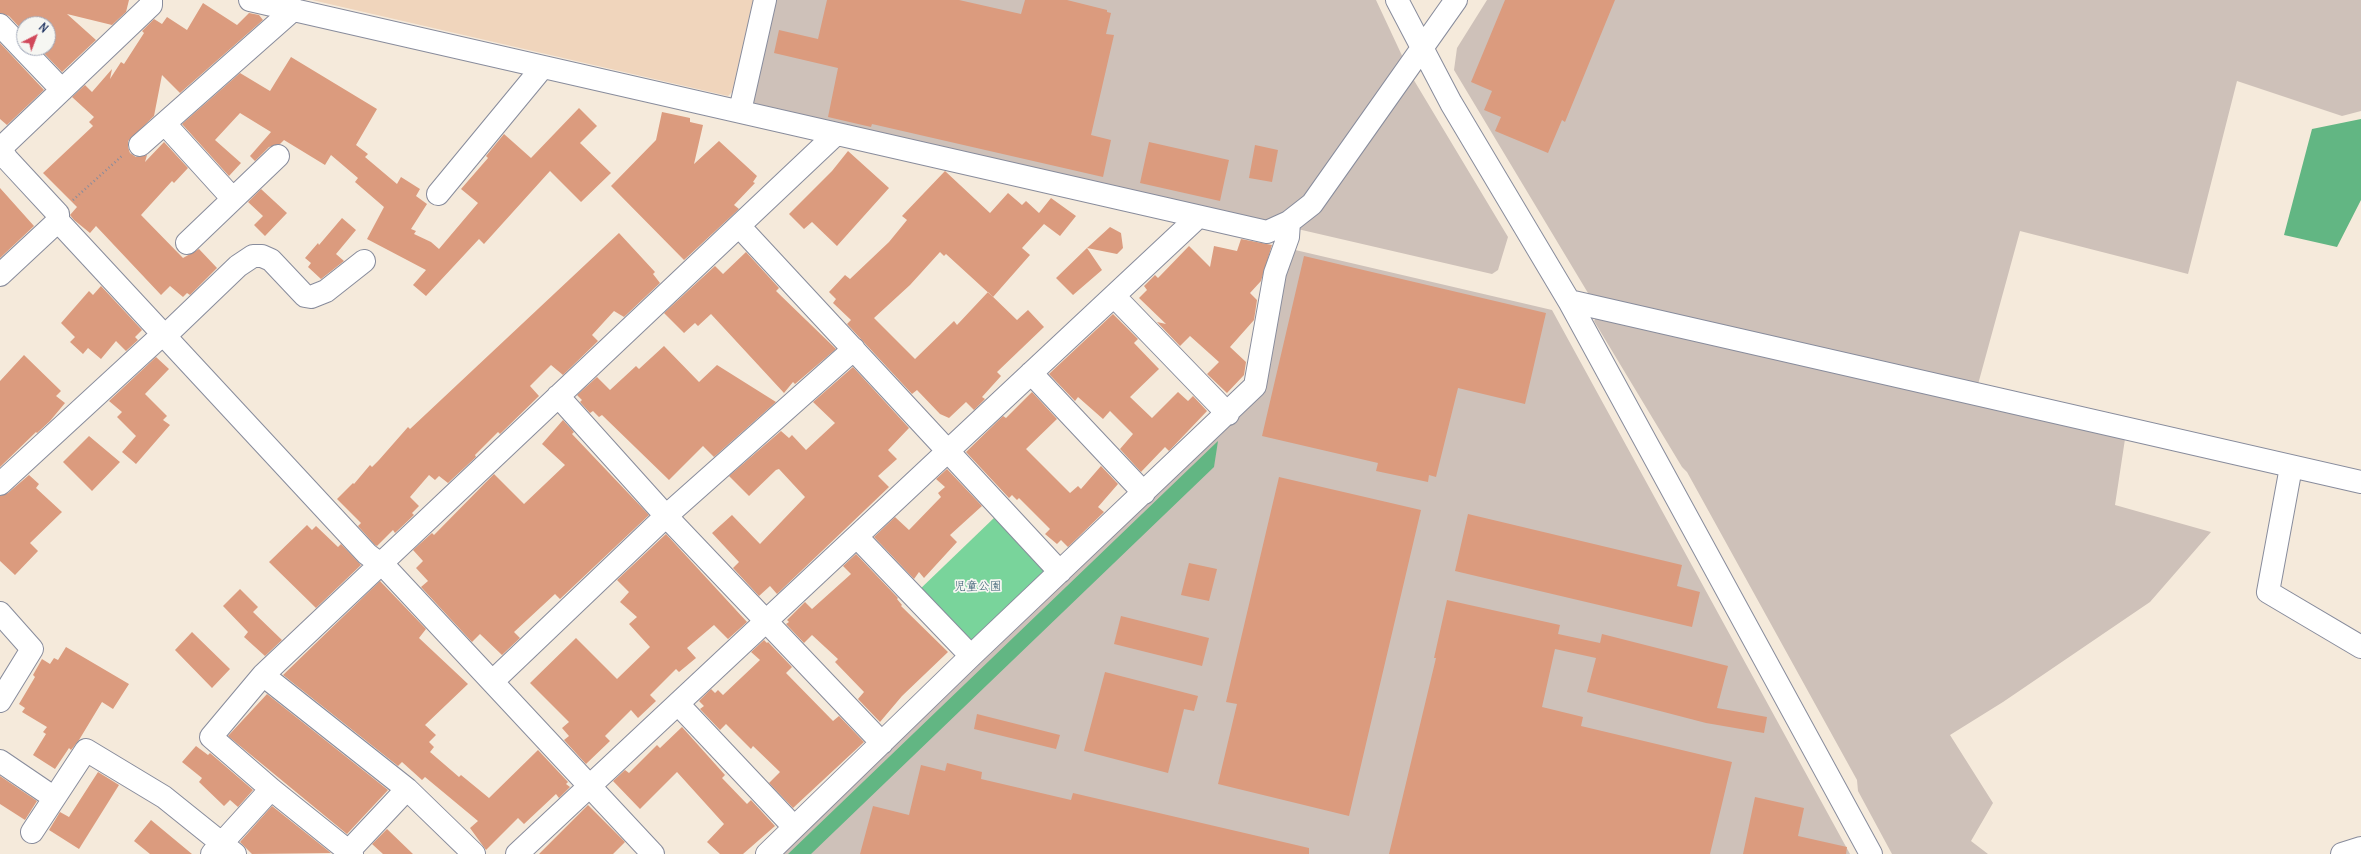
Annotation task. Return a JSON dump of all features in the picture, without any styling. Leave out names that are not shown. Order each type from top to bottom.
[{"type":"street","points":[[151,0],[151,5],[62,90],[2,155],[164,335],[367,554],[387,569],[590,785],[643,850]]},
{"type":"street","points":[[250,0],[294,9],[542,68],[740,111],[835,135],[1198,218],[1267,232],[1289,222],[1312,204],[1456,0]]},
{"type":"street","points":[[740,111],[765,0]]},
{"type":"street","points":[[1397,0],[1421,48],[1569,301],[1871,854]]},
{"type":"street","points":[[140,145],[294,9]]},
{"type":"street","points":[[0,26],[62,90]]},
{"type":"street","points":[[438,194],[542,68]]},
{"type":"street","points":[[164,124],[233,199]]},
{"type":"street","points":[[408,789],[349,853],[211,737],[263,675],[835,135]]},
{"type":"street","points":[[187,243],[278,156]]},
{"type":"street","points":[[0,275],[58,217]]},
{"type":"street","points":[[525,851],[590,785],[768,622],[949,450],[1198,218]]},
{"type":"street","points":[[767,854],[971,656],[1228,414],[1255,386],[1274,273],[1288,237],[1289,222]]},
{"type":"street","points":[[739,226],[949,450],[1002,511],[1060,572]]},
{"type":"street","points":[[0,484],[238,266],[253,256],[262,256],[271,260],[305,296],[311,297],[326,291],[364,261]]},
{"type":"street","points":[[1115,296],[1228,414]]},
{"type":"street","points":[[1569,301],[2291,468],[2361,482]]},
{"type":"street","points":[[493,681],[666,516],[854,348]]},
{"type":"street","points":[[1031,374],[1144,493]]},
{"type":"street","points":[[558,396],[666,516],[882,743]]},
{"type":"street","points":[[2291,468],[2268,592],[2361,647]]},
{"type":"street","points":[[857,537],[971,656]]},
{"type":"street","points":[[0,613],[32,649],[0,701]]},
{"type":"street","points":[[263,675],[408,789],[474,854]]},
{"type":"street","points":[[678,704],[794,827]]},
{"type":"street","points":[[32,832],[53,797],[86,750],[164,797],[223,850],[271,789]]},
{"type":"street","points":[[0,761],[53,797]]},
{"type":"street","points":[[2342,854],[2361,848]]},
{"type":"path","points":[[58,217],[131,148],[140,145]]},
{"type":"shaded area","points":[[312,0],[755,0],[736,88],[728,96]]},
{"type":"shaded area","points":[[775,0],[1376,0],[1412,77],[1508,237],[1498,270],[1492,274],[753,103]]},
{"type":"shaded area","points":[[1487,0],[2361,0],[2361,111],[2342,116],[2237,81],[2188,274],[2020,231],[1977,388],[1591,298],[1454,70],[1457,48]]},
{"type":"shaded area","points":[[1291,249],[1552,310],[1850,854],[778,854],[890,750],[1261,390]]},
{"type":"shaded area","points":[[1597,316],[2125,439],[2115,505],[2211,532],[2150,602],[2003,702],[1950,735],[1993,803],[1971,841],[1988,854],[1892,854],[1858,791],[1857,780],[1687,472],[1682,467],[1594,321]]},
{"type":"green space","points":[[2361,119],[2361,200],[2337,247],[2284,235],[2312,129]]},
{"type":"green space","points":[[1218,441],[1214,467],[811,854],[788,854]]},
{"type":"green space","name":"児童公園","points":[[996,516],[1045,568],[1043,577],[977,642],[968,642],[917,592]]},
{"type":"building","points":[[0,0],[129,0],[126,12],[112,25],[67,14],[96,40],[62,72],[47,56],[56,56],[56,16],[16,16],[16,23],[9,16],[0,13]]},
{"type":"building","points":[[827,0],[959,0],[1021,14],[1025,0],[1067,0],[1107,10],[1107,12],[1111,13],[1106,34],[1114,35],[1091,135],[1111,140],[1103,177],[872,124],[871,127],[828,117],[838,68],[774,53],[779,30],[818,39]]},
{"type":"building","points":[[1505,0],[1615,0],[1565,122],[1562,120],[1548,153],[1495,131],[1501,117],[1484,110],[1492,91],[1471,82]]},
{"type":"building","points":[[203,3],[237,25],[249,13],[259,15],[263,20],[180,93],[162,75],[154,116],[128,141],[130,153],[136,157],[147,155],[145,162],[164,142],[188,168],[174,183],[172,181],[141,215],[183,258],[199,249],[217,268],[190,295],[187,293],[183,297],[170,286],[161,295],[96,226],[90,233],[74,220],[70,215],[77,207],[43,173],[93,126],[89,122],[94,117],[72,97],[85,85],[92,92],[112,69],[110,79],[121,62],[124,64],[144,33],[142,31],[154,19],[162,24],[167,17],[187,30]]},
{"type":"building","points":[[0,43],[44,90],[7,125],[0,119]]},
{"type":"building","points":[[291,57],[377,109],[356,145],[368,154],[365,157],[397,184],[401,177],[420,189],[416,196],[427,204],[411,229],[416,231],[414,234],[431,242],[439,249],[478,203],[461,189],[488,158],[486,156],[504,134],[531,158],[579,108],[597,126],[580,143],[611,173],[581,202],[550,171],[484,244],[479,239],[426,296],[413,285],[426,270],[367,239],[384,207],[355,182],[358,178],[331,155],[325,165],[284,140],[280,144],[269,147],[255,161],[250,156],[271,132],[240,113],[215,140],[241,163],[229,176],[182,124],[240,73],[270,91]]},
{"type":"building","points":[[662,112],[690,118],[690,122],[703,125],[694,164],[719,141],[757,176],[753,182],[755,183],[734,205],[739,209],[684,260],[611,186],[656,140]]},
{"type":"building","points":[[1149,142],[1229,160],[1220,201],[1140,183]]},
{"type":"building","points":[[1255,145],[1278,150],[1272,182],[1249,178]]},
{"type":"building","points":[[848,151],[889,188],[837,246],[812,222],[804,229],[789,214],[832,171]]},
{"type":"building","points":[[945,171],[990,213],[1008,193],[1022,205],[1026,201],[1039,213],[1051,198],[1076,216],[1060,236],[1044,224],[1022,248],[1030,255],[993,297],[1017,320],[1028,310],[1044,327],[997,372],[1001,376],[982,397],[985,399],[974,410],[966,402],[949,418],[940,414],[917,390],[912,394],[847,324],[851,320],[833,303],[836,299],[829,292],[845,275],[850,279],[889,242],[907,220],[902,216]],"holes":[[[940,252],[944,256],[946,254],[988,292],[957,325],[954,321],[915,359],[874,318],[910,285]]]},
{"type":"building","points":[[0,188],[34,226],[0,258]]},
{"type":"building","points":[[261,189],[287,213],[265,236],[254,225],[263,216],[248,202]]},
{"type":"building","points":[[342,218],[356,230],[336,254],[344,261],[321,279],[308,267],[311,263],[305,258],[318,243],[319,245]]},
{"type":"building","points":[[1110,227],[1121,233],[1123,248],[1117,254],[1087,248]]},
{"type":"building","points":[[619,233],[655,272],[653,274],[660,283],[624,317],[614,311],[592,335],[598,341],[563,375],[551,365],[530,386],[539,396],[500,434],[498,432],[475,455],[476,457],[448,483],[439,476],[435,480],[429,475],[410,497],[419,506],[412,513],[414,515],[395,533],[393,530],[377,546],[375,545],[358,526],[361,523],[337,499],[353,483],[354,484],[370,465],[372,467],[379,460],[408,427],[410,429]]},
{"type":"building","points":[[1241,239],[1272,245],[1261,281],[1250,293],[1257,300],[1254,320],[1230,347],[1246,362],[1244,375],[1227,393],[1207,374],[1219,362],[1190,336],[1180,346],[1157,322],[1166,324],[1139,298],[1147,290],[1144,286],[1155,275],[1158,278],[1189,246],[1210,267],[1214,246],[1237,251]]},
{"type":"building","points":[[1087,248],[1102,270],[1073,295],[1056,278]]},
{"type":"building","points":[[746,252],[779,288],[776,291],[836,349],[795,384],[793,382],[784,393],[711,314],[698,326],[695,323],[684,333],[664,313],[715,266],[723,274]]},
{"type":"building","points":[[1304,256],[1546,313],[1525,404],[1458,388],[1436,477],[1429,475],[1428,482],[1376,471],[1378,463],[1262,436]]},
{"type":"building","points":[[101,286],[142,330],[135,337],[138,340],[126,351],[116,341],[101,359],[88,348],[83,354],[70,342],[75,337],[61,323],[89,291],[93,295]]},
{"type":"building","points":[[1113,314],[1138,339],[1134,343],[1159,369],[1130,397],[1152,418],[1178,392],[1188,401],[1193,396],[1207,411],[1169,451],[1165,447],[1141,472],[1120,449],[1133,434],[1110,411],[1103,419],[1078,397],[1075,401],[1049,374]]},
{"type":"building","points":[[664,346],[699,382],[717,365],[776,402],[714,457],[703,446],[669,480],[602,415],[599,417],[593,411],[590,413],[580,402],[582,400],[577,395],[597,377],[610,390],[636,366],[639,369]]},
{"type":"building","points":[[24,355],[61,391],[56,396],[65,403],[50,421],[37,433],[36,432],[0,467],[0,381]]},
{"type":"building","points":[[156,357],[169,369],[145,394],[167,416],[163,420],[170,425],[136,464],[122,452],[136,436],[117,417],[122,412],[109,401]]},
{"type":"building","points":[[853,367],[909,428],[888,450],[897,459],[878,476],[889,487],[777,594],[770,586],[759,596],[733,568],[739,562],[712,533],[732,515],[760,544],[805,497],[779,469],[776,470],[749,496],[729,476],[781,431],[789,438],[792,435],[806,450],[835,423],[813,402]]},
{"type":"building","points":[[1032,392],[1057,419],[1026,449],[1070,493],[1078,486],[1081,489],[1101,466],[1118,484],[1098,507],[1104,512],[1068,547],[1061,540],[1057,544],[1045,534],[1050,529],[1019,498],[1017,500],[1012,495],[1009,498],[966,452],[1003,416],[1006,418]]},
{"type":"building","points":[[563,420],[574,432],[572,434],[649,515],[560,599],[555,594],[514,632],[520,638],[502,655],[480,634],[472,642],[421,587],[428,581],[416,568],[423,561],[413,550],[432,533],[434,535],[494,474],[524,504],[565,465],[542,444]]},
{"type":"building","points":[[89,436],[120,462],[92,491],[63,462]]},
{"type":"building","points":[[947,469],[982,506],[950,535],[957,542],[924,578],[919,572],[914,579],[874,537],[895,517],[909,530],[941,497],[938,493],[945,487],[936,479]]},
{"type":"building","points":[[29,475],[39,484],[36,488],[62,512],[30,543],[38,551],[15,575],[0,561],[0,496],[8,493]]},
{"type":"building","points":[[1279,477],[1421,510],[1349,816],[1218,784],[1237,704],[1226,702]]},
{"type":"building","points":[[1468,514],[1682,565],[1677,586],[1700,592],[1692,627],[1455,571]]},
{"type":"building","points":[[307,525],[312,530],[316,526],[338,547],[341,544],[361,565],[316,608],[269,562]]},
{"type":"building","points":[[666,534],[747,622],[728,639],[714,625],[687,648],[696,658],[679,672],[676,669],[650,695],[656,701],[638,718],[631,710],[605,736],[610,741],[586,764],[564,740],[569,736],[562,728],[569,722],[530,683],[576,638],[617,679],[650,647],[629,624],[637,617],[620,602],[629,592],[617,580]]},
{"type":"building","points":[[856,554],[898,598],[897,599],[902,605],[901,606],[948,652],[902,696],[880,722],[858,699],[864,692],[835,662],[838,659],[812,635],[804,643],[786,624],[789,622],[787,620],[805,602],[812,609],[851,574],[843,566]]},
{"type":"building","points":[[1189,563],[1217,569],[1209,601],[1181,595]]},
{"type":"building","points":[[380,581],[426,629],[419,638],[468,684],[425,725],[436,735],[429,742],[434,747],[430,752],[459,777],[461,775],[489,798],[538,750],[568,782],[566,784],[570,787],[559,798],[556,794],[524,824],[518,818],[486,850],[470,828],[478,821],[425,777],[422,780],[402,762],[398,766],[283,675]]},
{"type":"building","points":[[240,589],[258,607],[253,612],[282,640],[265,656],[244,637],[248,632],[223,606]]},
{"type":"building","points":[[1447,600],[1560,625],[1558,634],[1600,643],[1602,634],[1728,666],[1717,708],[1767,717],[1764,733],[1706,723],[1587,692],[1596,658],[1555,649],[1542,707],[1583,717],[1581,726],[1732,762],[1710,854],[1389,854],[1436,658],[1434,658]]},
{"type":"building","points":[[1121,616],[1209,638],[1202,666],[1114,644]]},
{"type":"building","points":[[192,632],[230,669],[212,688],[175,650]]},
{"type":"building","points":[[764,640],[767,643],[768,642],[792,667],[786,673],[833,721],[839,716],[864,742],[793,808],[769,783],[780,772],[753,746],[751,749],[726,724],[720,730],[700,709],[704,706],[699,701],[711,689],[715,693],[718,690],[723,695],[760,660],[751,652]]},
{"type":"building","points":[[66,647],[129,684],[113,709],[102,702],[79,740],[71,750],[69,748],[55,769],[33,755],[46,734],[43,732],[47,727],[22,712],[25,708],[19,704],[35,677],[33,675],[42,659],[50,664],[54,658],[58,660]]},
{"type":"building","points":[[1105,672],[1198,696],[1194,711],[1184,709],[1168,773],[1084,751]]},
{"type":"building","points":[[267,694],[388,790],[347,834],[228,736]]},
{"type":"building","points":[[977,714],[1060,735],[1056,749],[974,729]]},
{"type":"building","points":[[682,727],[725,775],[722,778],[747,804],[751,800],[775,826],[743,854],[720,854],[707,842],[724,824],[677,772],[640,809],[613,781],[625,770],[629,773],[657,745],[660,748]]},
{"type":"building","points":[[196,746],[208,755],[210,753],[253,790],[238,807],[230,800],[224,806],[199,782],[202,778],[182,762]]},
{"type":"building","points":[[947,763],[982,772],[981,779],[1071,800],[1073,793],[1309,848],[1309,854],[860,854],[873,806],[909,815],[921,765],[945,771]]},
{"type":"building","points":[[98,772],[119,785],[79,849],[49,830],[60,812],[69,817]]},
{"type":"building","points":[[0,776],[37,801],[25,820],[0,804]]},
{"type":"building","points":[[1755,797],[1804,808],[1798,836],[1847,847],[1846,854],[1743,854]]},
{"type":"building","points":[[588,805],[625,842],[613,854],[539,854]]},
{"type":"building","points":[[272,806],[331,853],[252,854],[240,842]]},
{"type":"building","points":[[151,820],[192,854],[150,854],[134,841]]},
{"type":"building","points":[[387,829],[413,854],[383,854],[372,844]]}]
